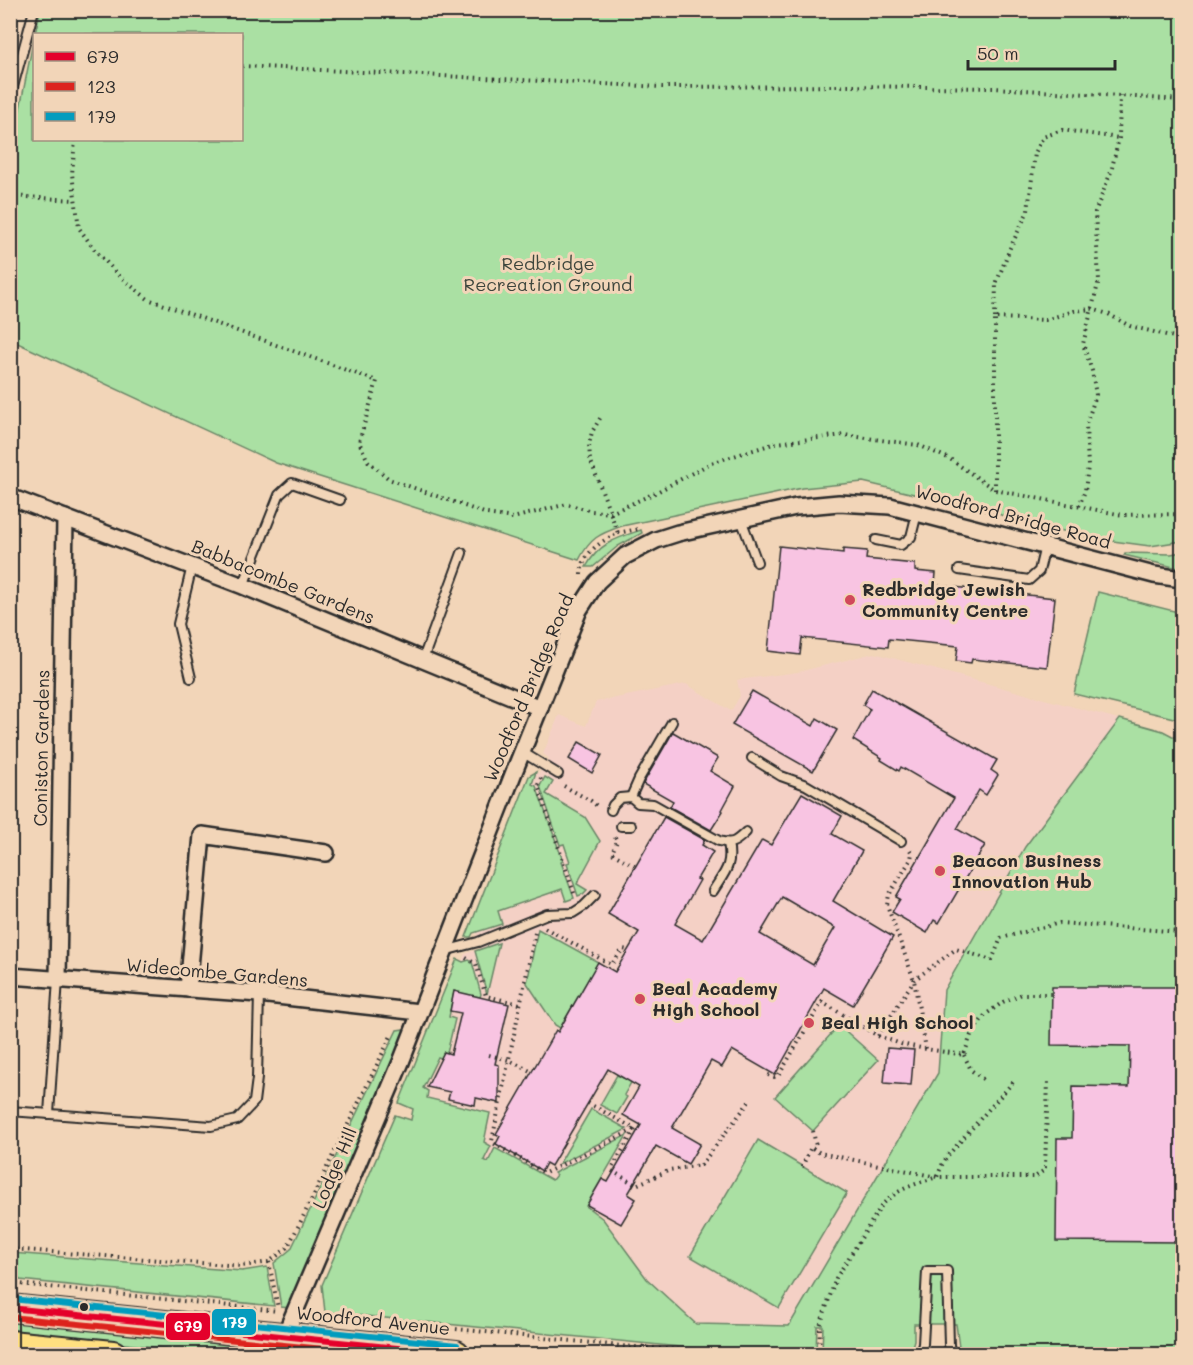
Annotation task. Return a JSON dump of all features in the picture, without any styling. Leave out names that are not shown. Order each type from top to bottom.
[{"type":"highway","name":"Woodford Avenue","points":[[10,1308],[284,1337],[456,1342]]},
{"type":"highway","points":[[10,1344],[41,1351],[113,1354]]},
{"type":"street","name":"Babbacombe Gardens","points":[[10,496],[243,586],[540,708]]},
{"type":"street","name":"Woodford Bridge Road","points":[[419,1012],[579,610],[597,582],[625,556],[656,540],[678,533],[796,507],[839,503],[890,506],[1154,575],[1182,579]]},
{"type":"street","name":"Coniston Gardens","points":[[58,980],[65,518]]},
{"type":"street","points":[[188,989],[202,835],[326,853]]},
{"type":"street","name":"Widecombe Gardens","points":[[10,976],[259,994],[419,1012]]},
{"type":"street","name":"Lodge Hill","points":[[284,1337],[392,1083],[419,1012]]},
{"type":"lane","points":[[10,98],[34,10]]},
{"type":"lane","points":[[243,586],[279,495],[285,489],[292,483],[340,500]]},
{"type":"lane","points":[[876,540],[901,545],[911,537],[917,513]]},
{"type":"lane","points":[[741,519],[757,562]]},
{"type":"lane","points":[[959,570],[1029,580],[1039,571],[1045,546]]},
{"type":"lane","points":[[423,659],[462,553]]},
{"type":"lane","points":[[191,678],[178,624],[192,566]]},
{"type":"lane","points":[[631,797],[639,778],[672,722]]},
{"type":"lane","points":[[520,756],[546,771],[558,774]]},
{"type":"lane","points":[[752,758],[781,776],[806,785],[902,841]]},
{"type":"lane","points":[[611,810],[620,798],[631,797],[638,803],[653,804],[667,811],[719,842],[736,841],[746,832]]},
{"type":"lane","points":[[621,826],[631,826]]},
{"type":"lane","points":[[713,891],[729,864],[728,843]]},
{"type":"lane","points":[[443,952],[485,939],[548,914],[573,912],[580,909],[595,895]]},
{"type":"lane","points":[[49,1114],[58,980]]},
{"type":"lane","points":[[10,1111],[211,1126],[237,1120],[254,1102],[257,1078],[259,994]]},
{"type":"lane","points":[[920,1354],[923,1344],[927,1271],[947,1271],[951,1354]]},
{"type":"path","points":[[243,66],[662,87],[994,88],[1182,100]]},
{"type":"path","points":[[1078,506],[1085,491],[1088,466],[1086,425],[1096,395],[1092,371],[1083,344],[1099,280],[1095,212],[1112,172],[1119,138],[1120,95]]},
{"type":"path","points":[[995,490],[996,284],[1028,211],[1035,153],[1042,137],[1062,130],[1119,138]]},
{"type":"path","points":[[75,141],[72,174],[79,228],[94,249],[120,277],[148,299],[377,381],[359,442],[368,461],[389,479],[487,514],[513,518],[567,504],[610,513],[655,493],[711,463],[776,443],[844,435],[918,445],[950,459],[995,490],[1123,514],[1182,514]]},
{"type":"path","points":[[10,196],[74,200]]},
{"type":"path","points":[[995,318],[1045,320],[1074,311],[1092,309],[1108,314],[1130,326],[1182,339]]},
{"type":"path","points":[[579,610],[581,569],[589,553],[603,541],[618,533],[590,459],[589,444],[592,432],[602,415]]},
{"type":"path","points":[[520,756],[591,801],[599,809]]},
{"type":"path","points":[[546,771],[539,781],[539,789],[575,896],[573,902],[561,913],[544,927],[536,930],[492,1141],[542,1173],[548,1173],[637,1129]]},
{"type":"path","points":[[612,831],[617,841],[612,851],[613,854],[635,866]]},
{"type":"path","points":[[902,841],[912,853],[889,895],[887,905],[914,980],[926,1049]]},
{"type":"path","points":[[879,1036],[914,980],[956,949],[992,960],[1001,938],[1060,922],[1181,933],[1181,930]]},
{"type":"path","points":[[544,927],[610,964],[615,962],[623,949],[628,950]]},
{"type":"path","points":[[459,948],[464,957],[475,962],[486,996],[520,1004]]},
{"type":"path","points":[[984,1080],[971,1070],[964,1055],[971,1035],[986,1015],[1003,1002],[1022,994],[1052,994]]},
{"type":"path","points":[[768,1075],[774,1077],[778,1075],[822,1002],[879,1036],[901,1044],[964,1055]]},
{"type":"path","points":[[10,1249],[242,1266],[269,1262],[287,1248],[403,1010]]},
{"type":"path","points":[[489,1055],[509,1060],[532,1072]]},
{"type":"path","points":[[819,1354],[820,1326],[836,1278],[882,1205],[904,1188],[937,1177],[950,1154],[1014,1081]]},
{"type":"path","points":[[802,1167],[811,1147],[820,1153],[937,1177],[1035,1177],[1045,1167],[1048,1081]]},
{"type":"path","points":[[637,1129],[612,1168],[612,1171],[636,1185],[670,1170],[701,1165],[749,1102]]},
{"type":"path","points":[[588,1103],[637,1129]]},
{"type":"path","points":[[813,1131],[816,1146]]},
{"type":"path","points":[[269,1262],[279,1311]]},
{"type":"path","points":[[10,1277],[12,1283]]},
{"type":"path","name":"Woodford Avenue","points":[[12,1283],[294,1313]]},
{"type":"path","name":"Woodford Avenue","points":[[456,1342],[621,1346],[735,1354]]},
{"type":"shaded area","name":"Beal High School","points":[[874,653],[1163,731],[1182,741],[900,1324],[817,1326],[696,1324],[393,1120],[411,1120],[424,1057],[457,959],[462,961],[465,954],[479,949],[476,933],[473,932],[536,772],[539,773],[549,758],[543,754],[559,715],[586,726],[596,702],[686,684],[731,711],[740,696],[737,680],[798,672]]},
{"type":"green space","name":"Redbridge Recreation Ground","points":[[40,11],[1182,11],[1182,541],[1150,546],[1090,538],[863,482],[802,488],[622,526],[596,538],[579,560],[276,463],[11,340],[11,154],[33,42],[33,141],[243,141],[243,33],[35,33]]},
{"type":"green space","points":[[641,530],[642,533],[618,546],[593,567],[586,567],[597,552],[609,542]]},
{"type":"green space","points":[[1182,552],[1182,568],[1124,555],[1125,553],[1171,554]]},
{"type":"green space","points":[[1098,592],[1182,613],[1182,720],[1074,694]]},
{"type":"green space","points":[[1120,719],[1163,731],[1182,741],[1182,1352],[960,1354],[956,1324],[914,1324],[914,1340],[910,1354],[825,1354],[822,1352],[823,1326],[817,1326],[816,1352],[804,1354],[700,1349],[325,1312],[322,1285],[395,1115],[411,1120],[413,1109],[399,1103],[457,959],[472,962],[481,994],[480,997],[454,992],[449,1017],[455,1019],[447,1053],[444,1053],[441,1058],[438,1057],[423,1088],[428,1091],[427,1098],[490,1113],[484,1142],[491,1146],[484,1160],[488,1162],[495,1148],[552,1180],[556,1175],[554,1173],[627,1135],[586,1206],[603,1219],[647,1279],[696,1324],[789,1326],[938,1073],[944,990],[1025,847]]},
{"type":"green space","points":[[536,772],[532,784],[536,786],[574,898],[566,901],[562,889],[498,911],[502,924],[466,937],[529,776]]},
{"type":"green space","points":[[545,777],[553,782],[546,794],[585,817],[600,841],[577,884],[587,890],[578,896],[567,863],[570,862],[564,844],[560,845],[540,786]]},
{"type":"green space","points":[[538,929],[598,962],[560,1028],[555,1025],[527,983]]},
{"type":"green space","points":[[499,943],[487,994],[475,951]]},
{"type":"green space","points":[[839,1025],[878,1060],[813,1131],[775,1097]]},
{"type":"green space","points":[[404,1029],[402,1039],[290,1308],[281,1307],[274,1263],[291,1249],[397,1030]]},
{"type":"green space","points":[[636,1074],[624,1095],[627,1097],[617,1114],[600,1105],[617,1075],[623,1078]]},
{"type":"green space","points":[[591,1109],[627,1129],[559,1164]]},
{"type":"green space","points":[[758,1140],[847,1193],[779,1308],[690,1256]]},
{"type":"green space","points":[[11,1253],[242,1271],[267,1267],[274,1306],[20,1280],[11,1270]]},
{"type":"green space","points":[[10,1320],[339,1354],[221,1354],[11,1332]]},
{"type":"building","name":"Redbridge Jewish Community Centre","points":[[779,546],[843,553],[843,549],[867,551],[866,559],[915,564],[915,571],[936,573],[935,585],[1055,598],[1047,667],[972,659],[971,663],[956,661],[958,646],[889,639],[888,647],[802,638],[800,655],[768,651]]},
{"type":"building","points":[[872,689],[997,760],[991,770],[998,775],[986,795],[979,790],[957,829],[985,845],[939,923],[934,920],[927,933],[892,912],[900,899],[896,897],[954,798],[901,767],[899,771],[853,740],[870,709],[863,705]]},
{"type":"building","points":[[752,691],[813,726],[817,718],[837,730],[813,771],[732,725]]},
{"type":"building","points":[[673,732],[718,758],[710,771],[735,786],[711,830],[670,807],[673,801],[643,784]]},
{"type":"building","points":[[579,742],[602,755],[592,773],[569,759]]},
{"type":"building","name":"Beal Academy High School","points":[[802,793],[842,816],[832,834],[862,851],[833,901],[893,937],[853,1005],[824,988],[775,1075],[732,1050],[722,1067],[711,1061],[672,1128],[700,1144],[688,1164],[656,1146],[628,1194],[636,1199],[621,1224],[587,1205],[602,1179],[608,1182],[641,1125],[623,1115],[639,1087],[608,1069],[551,1166],[546,1163],[542,1171],[496,1144],[500,1136],[496,1134],[598,962],[615,972],[639,932],[608,914],[664,817],[705,840],[702,845],[713,852],[675,924],[703,940],[762,840],[771,845]],"holes":[[[782,897],[835,928],[813,965],[760,934]]]},
{"type":"building","points":[[1052,987],[1182,987],[1182,1242],[1056,1241],[1057,1138],[1072,1138],[1073,1086],[1129,1087],[1130,1046],[1051,1045]]},
{"type":"building","points":[[454,991],[509,1004],[495,1064],[499,1065],[499,1103],[476,1098],[475,1105],[448,1099],[450,1092],[427,1087],[444,1052],[451,1054],[461,1013],[450,1011]]},
{"type":"building","points":[[887,1048],[914,1050],[911,1085],[884,1083]]},
{"type":"transit line","name":"179","points":[[11,1299],[457,1345]]},
{"type":"transit line","name":"679","points":[[10,1308],[456,1354]]},
{"type":"transit line","name":"123","points":[[10,1317],[373,1354]]},
{"type":"place","name":"Redbridge Jewish Community Centre","points":[[850,600]]},
{"type":"place","name":"Beacon Business Innovation Hub","points":[[940,871]]},
{"type":"place","name":"Beal Academy High School","points":[[640,999]]},
{"type":"place","name":"Beal High School","points":[[809,1023]]}]
